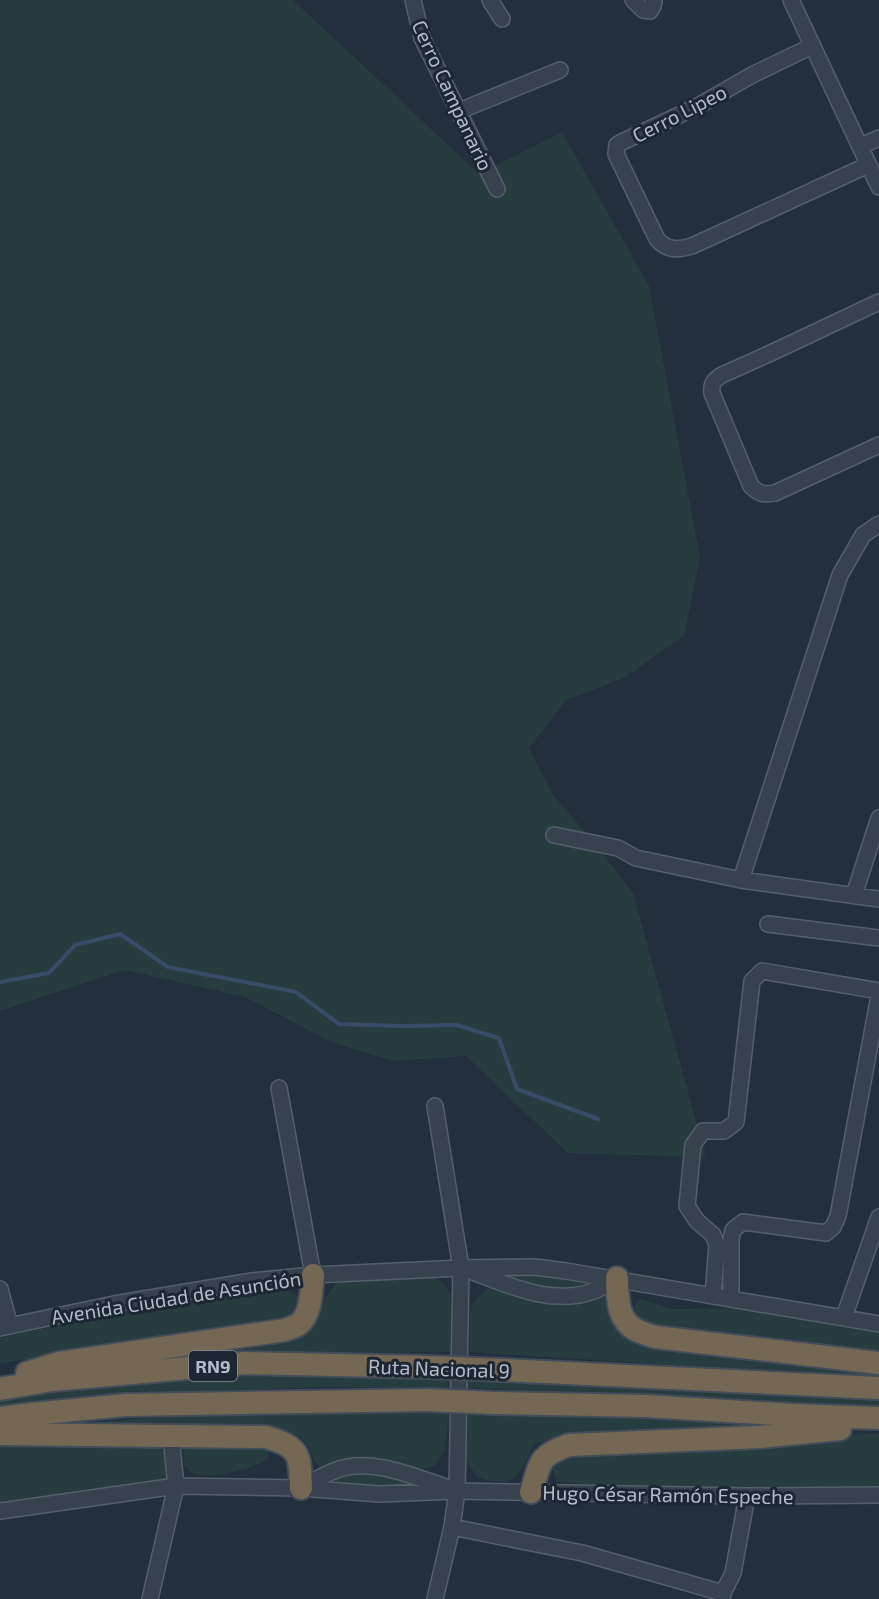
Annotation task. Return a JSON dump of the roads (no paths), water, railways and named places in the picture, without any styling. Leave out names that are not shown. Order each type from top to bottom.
[{"type":"highway","points":[[0,1380],[59,1363],[285,1330],[299,1324],[304,1316],[308,1308],[313,1275]]},
{"type":"highway","points":[[617,1278],[619,1311],[636,1330],[655,1336],[879,1363]]},
{"type":"highway","name":"Ruta Nacional 9","points":[[0,1389],[53,1380],[245,1363],[502,1370],[879,1388]]},
{"type":"highway","name":"Ruta Nacional 9","points":[[0,1418],[126,1405],[426,1400],[645,1406],[879,1418]]},
{"type":"highway","points":[[531,1492],[540,1463],[546,1455],[569,1445],[760,1437],[823,1429],[879,1427]]},
{"type":"highway","points":[[0,1434],[266,1437],[285,1443],[295,1451],[300,1467],[301,1488]]},
{"type":"street","name":"Cerro Campanario","points":[[413,0],[422,38],[497,189]]},
{"type":"street","points":[[490,0],[502,19]]},
{"type":"street","points":[[633,0],[643,10],[650,11],[654,2],[652,0]]},
{"type":"street","points":[[791,0],[879,188]]},
{"type":"street","name":"Cerro Lipeo","points":[[812,46],[752,75],[698,106],[620,143],[617,145],[616,154],[657,239],[666,247],[680,249],[692,246],[868,165]]},
{"type":"street","points":[[459,111],[560,70]]},
{"type":"street","points":[[861,146],[879,138]]},
{"type":"street","points":[[879,302],[714,379],[712,393],[752,486],[756,492],[764,495],[775,493],[879,445]]},
{"type":"street","points":[[741,880],[840,575],[863,535],[879,524]]},
{"type":"street","points":[[854,895],[879,818]]},
{"type":"street","points":[[554,835],[618,848],[636,858],[741,880],[879,899]]},
{"type":"street","points":[[768,924],[879,938]]},
{"type":"street","points":[[713,1295],[717,1245],[713,1234],[697,1221],[687,1206],[693,1145],[703,1131],[724,1131],[736,1122],[752,981],[762,971],[879,991]]},
{"type":"street","points":[[732,1298],[731,1240],[733,1230],[743,1222],[826,1233],[836,1221],[879,996]]},
{"type":"street","points":[[279,1088],[313,1275]]},
{"type":"street","points":[[435,1106],[462,1268],[457,1491],[452,1527],[435,1599]]},
{"type":"street","points":[[844,1317],[875,1244],[879,1217]]},
{"type":"street","name":"Avenida Ciudad de Asunción","points":[[5,1327],[126,1302],[252,1281],[313,1275],[535,1267],[617,1278],[879,1324]]},
{"type":"street","name":"Avenida Ciudad de Asunción","points":[[462,1268],[540,1294],[570,1296],[596,1291],[617,1278]]},
{"type":"street","points":[[0,1289],[5,1327]]},
{"type":"street","points":[[150,1599],[176,1486],[171,1437]]},
{"type":"street","name":"Hugo César Ramón Espeche","points":[[301,1488],[335,1470],[366,1466],[397,1471],[457,1491]]},
{"type":"street","name":"Hugo César Ramón Espeche","points":[[0,1511],[176,1486],[301,1488],[379,1494],[457,1491],[747,1496],[879,1495]]},
{"type":"street","points":[[452,1527],[582,1554],[723,1596],[733,1574],[747,1496]]},
{"type":"waterway","points":[[0,982],[49,973],[75,945],[120,934],[168,967],[296,992],[339,1024],[456,1025],[499,1038],[517,1089],[598,1119]]}]
